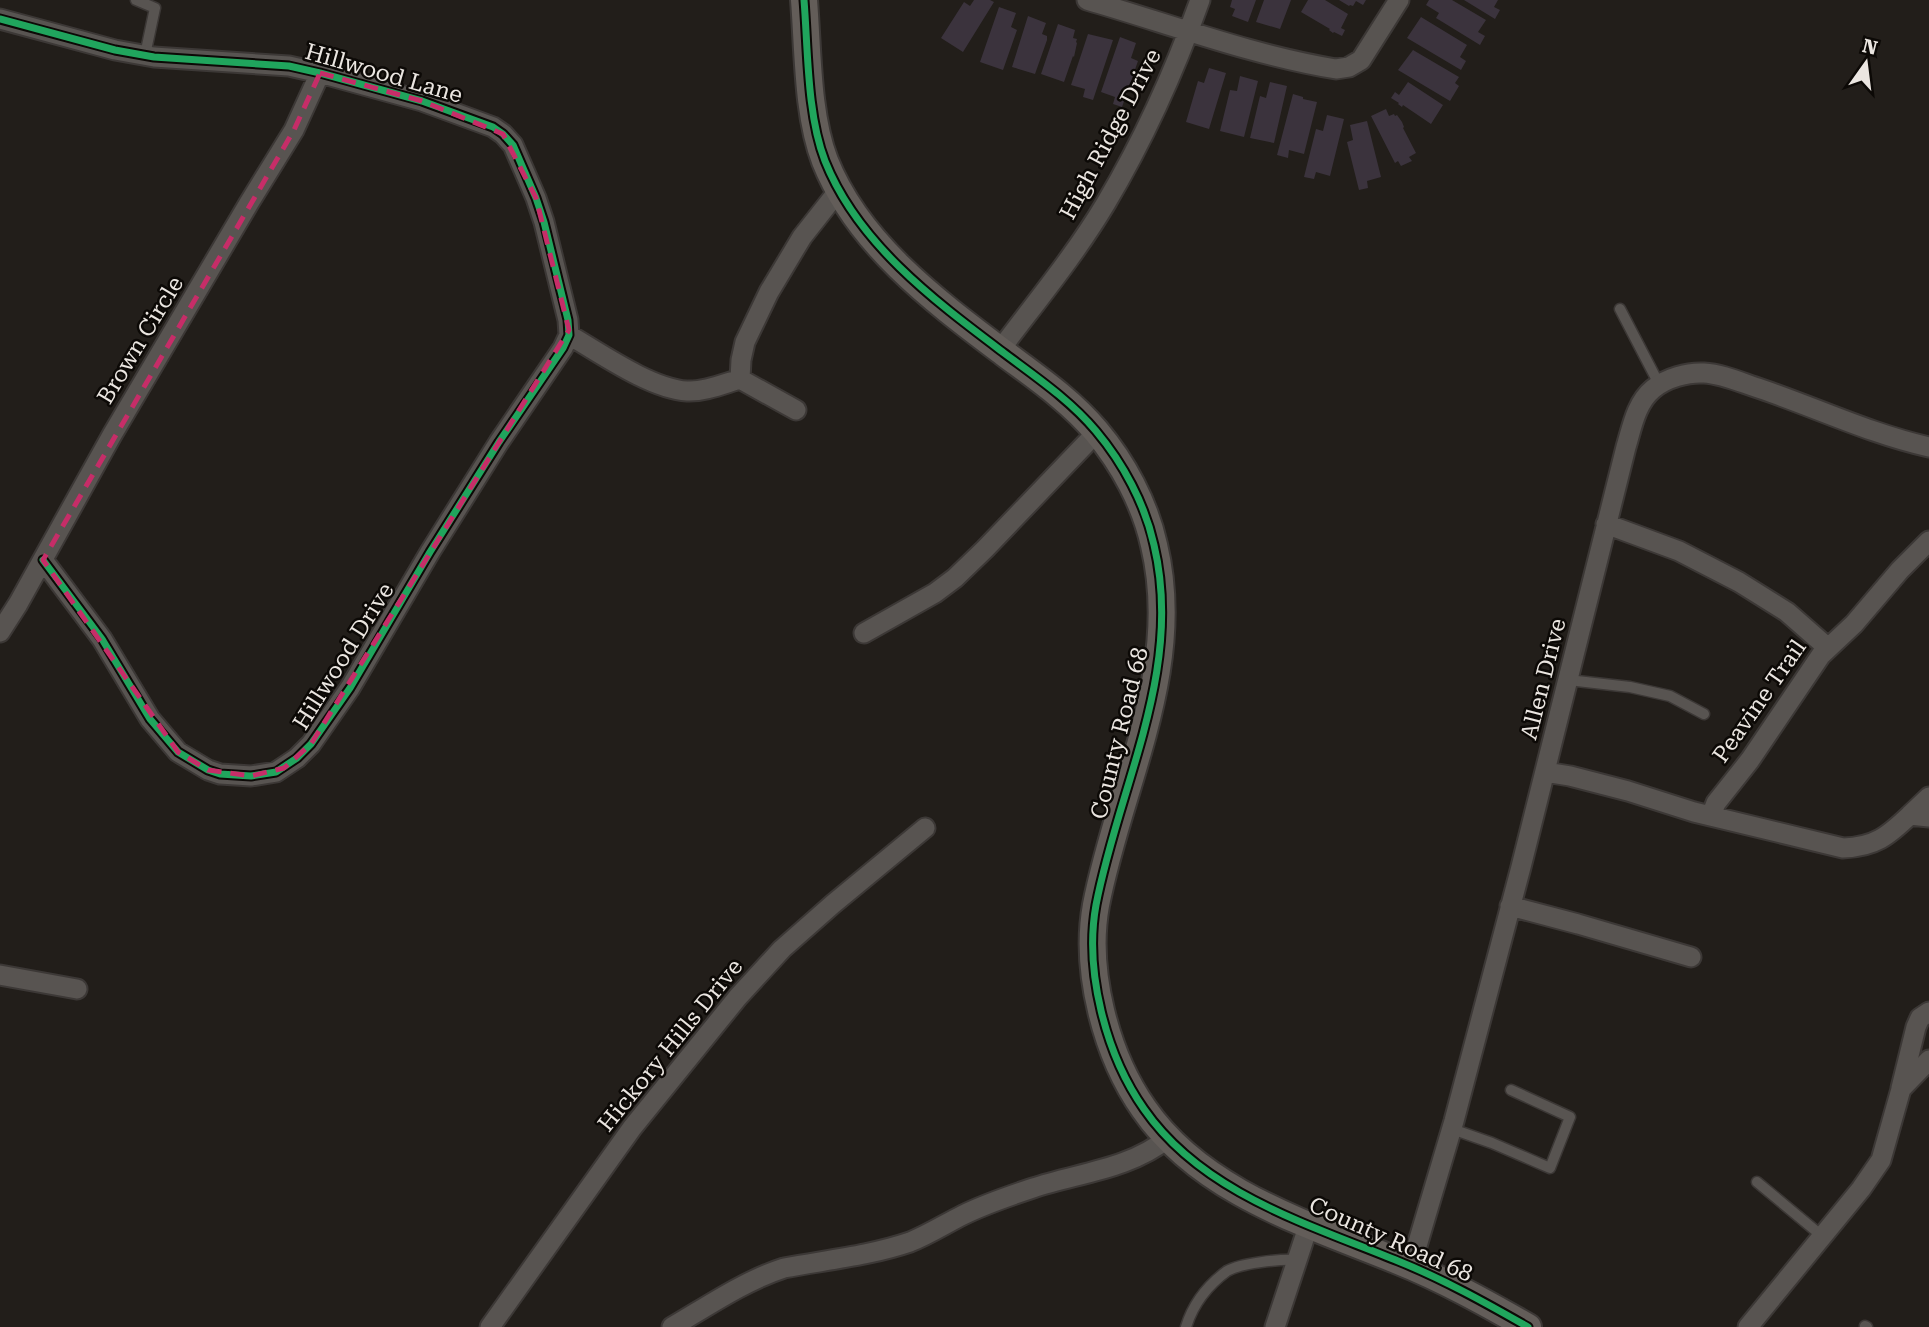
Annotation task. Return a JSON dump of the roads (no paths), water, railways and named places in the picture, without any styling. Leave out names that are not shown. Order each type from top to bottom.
[{"type":"street","name":"County Road 68","points":[[804,0],[815,125],[826,164],[852,212],[891,258],[923,289],[1050,388],[1097,432],[1129,481],[1154,543],[1163,613],[1160,653],[1150,711],[1096,906],[1094,922],[1096,984],[1108,1037],[1131,1089],[1144,1111],[1168,1138],[1198,1166],[1226,1185],[1309,1224],[1411,1266],[1528,1327]]},
{"type":"street","points":[[1087,0],[1214,41],[1336,69],[1349,67],[1361,60],[1399,0]]},
{"type":"street","name":"High Ridge Drive","points":[[1000,350],[1081,242],[1105,204],[1143,135],[1180,57],[1200,0]]},
{"type":"street","name":"Hillwood Lane","points":[[0,19],[102,47],[145,55],[289,66],[422,101],[493,127],[503,134],[517,153],[544,222],[568,320],[569,335]]},
{"type":"street","name":"Brown Circle","points":[[0,632],[112,435],[294,130],[320,73]]},
{"type":"street","points":[[740,379],[745,342],[769,292],[802,237],[839,190]]},
{"type":"street","points":[[569,335],[656,383],[675,389],[696,391],[740,379],[796,410]]},
{"type":"street","name":"Hillwood Drive","points":[[43,560],[103,639],[150,719],[178,752],[208,771],[219,774],[251,776],[276,772],[298,758],[311,744],[350,688],[430,552],[569,335]]},
{"type":"street","points":[[1659,384],[1688,374],[1719,375],[1883,435],[1929,447]]},
{"type":"street","name":"Allen Drive","points":[[1411,1266],[1452,1129],[1636,415],[1647,396],[1659,384]]},
{"type":"street","points":[[864,633],[935,593],[955,578],[1097,432]]},
{"type":"street","name":"Peavine Trail","points":[[1606,524],[1679,551],[1739,582],[1787,612],[1828,648],[1751,760],[1716,803],[1711,816]]},
{"type":"street","points":[[1828,648],[1854,624],[1929,541]]},
{"type":"street","points":[[1545,772],[1570,776],[1694,812],[1843,848],[1867,846],[1920,816],[1929,797]]},
{"type":"street","name":"Hickory Hills Drive","points":[[490,1327],[632,1129],[738,997],[792,940],[925,828]]},
{"type":"street","points":[[1510,906],[1691,957]]},
{"type":"street","points":[[0,975],[78,989]]},
{"type":"street","points":[[1748,1327],[1861,1189],[1881,1160],[1916,1027],[1920,1018],[1929,1012]]},
{"type":"street","points":[[1901,1089],[1929,1060]]},
{"type":"street","points":[[672,1327],[743,1285],[771,1272],[888,1249],[913,1241],[985,1205],[1135,1158],[1168,1138]]},
{"type":"street","points":[[1275,1327],[1309,1224]]},
{"type":"lane","points":[[136,0],[155,8],[145,55]]},
{"type":"lane","points":[[1620,309],[1659,384]]},
{"type":"lane","points":[[1568,680],[1630,687],[1670,696],[1704,714]]},
{"type":"lane","points":[[1452,1129],[1550,1168],[1570,1117],[1511,1090]]},
{"type":"lane","points":[[1757,1182],[1822,1236]]},
{"type":"lane","points":[[1186,1327],[1191,1311],[1206,1289],[1229,1270],[1275,1259],[1297,1260]]}]
